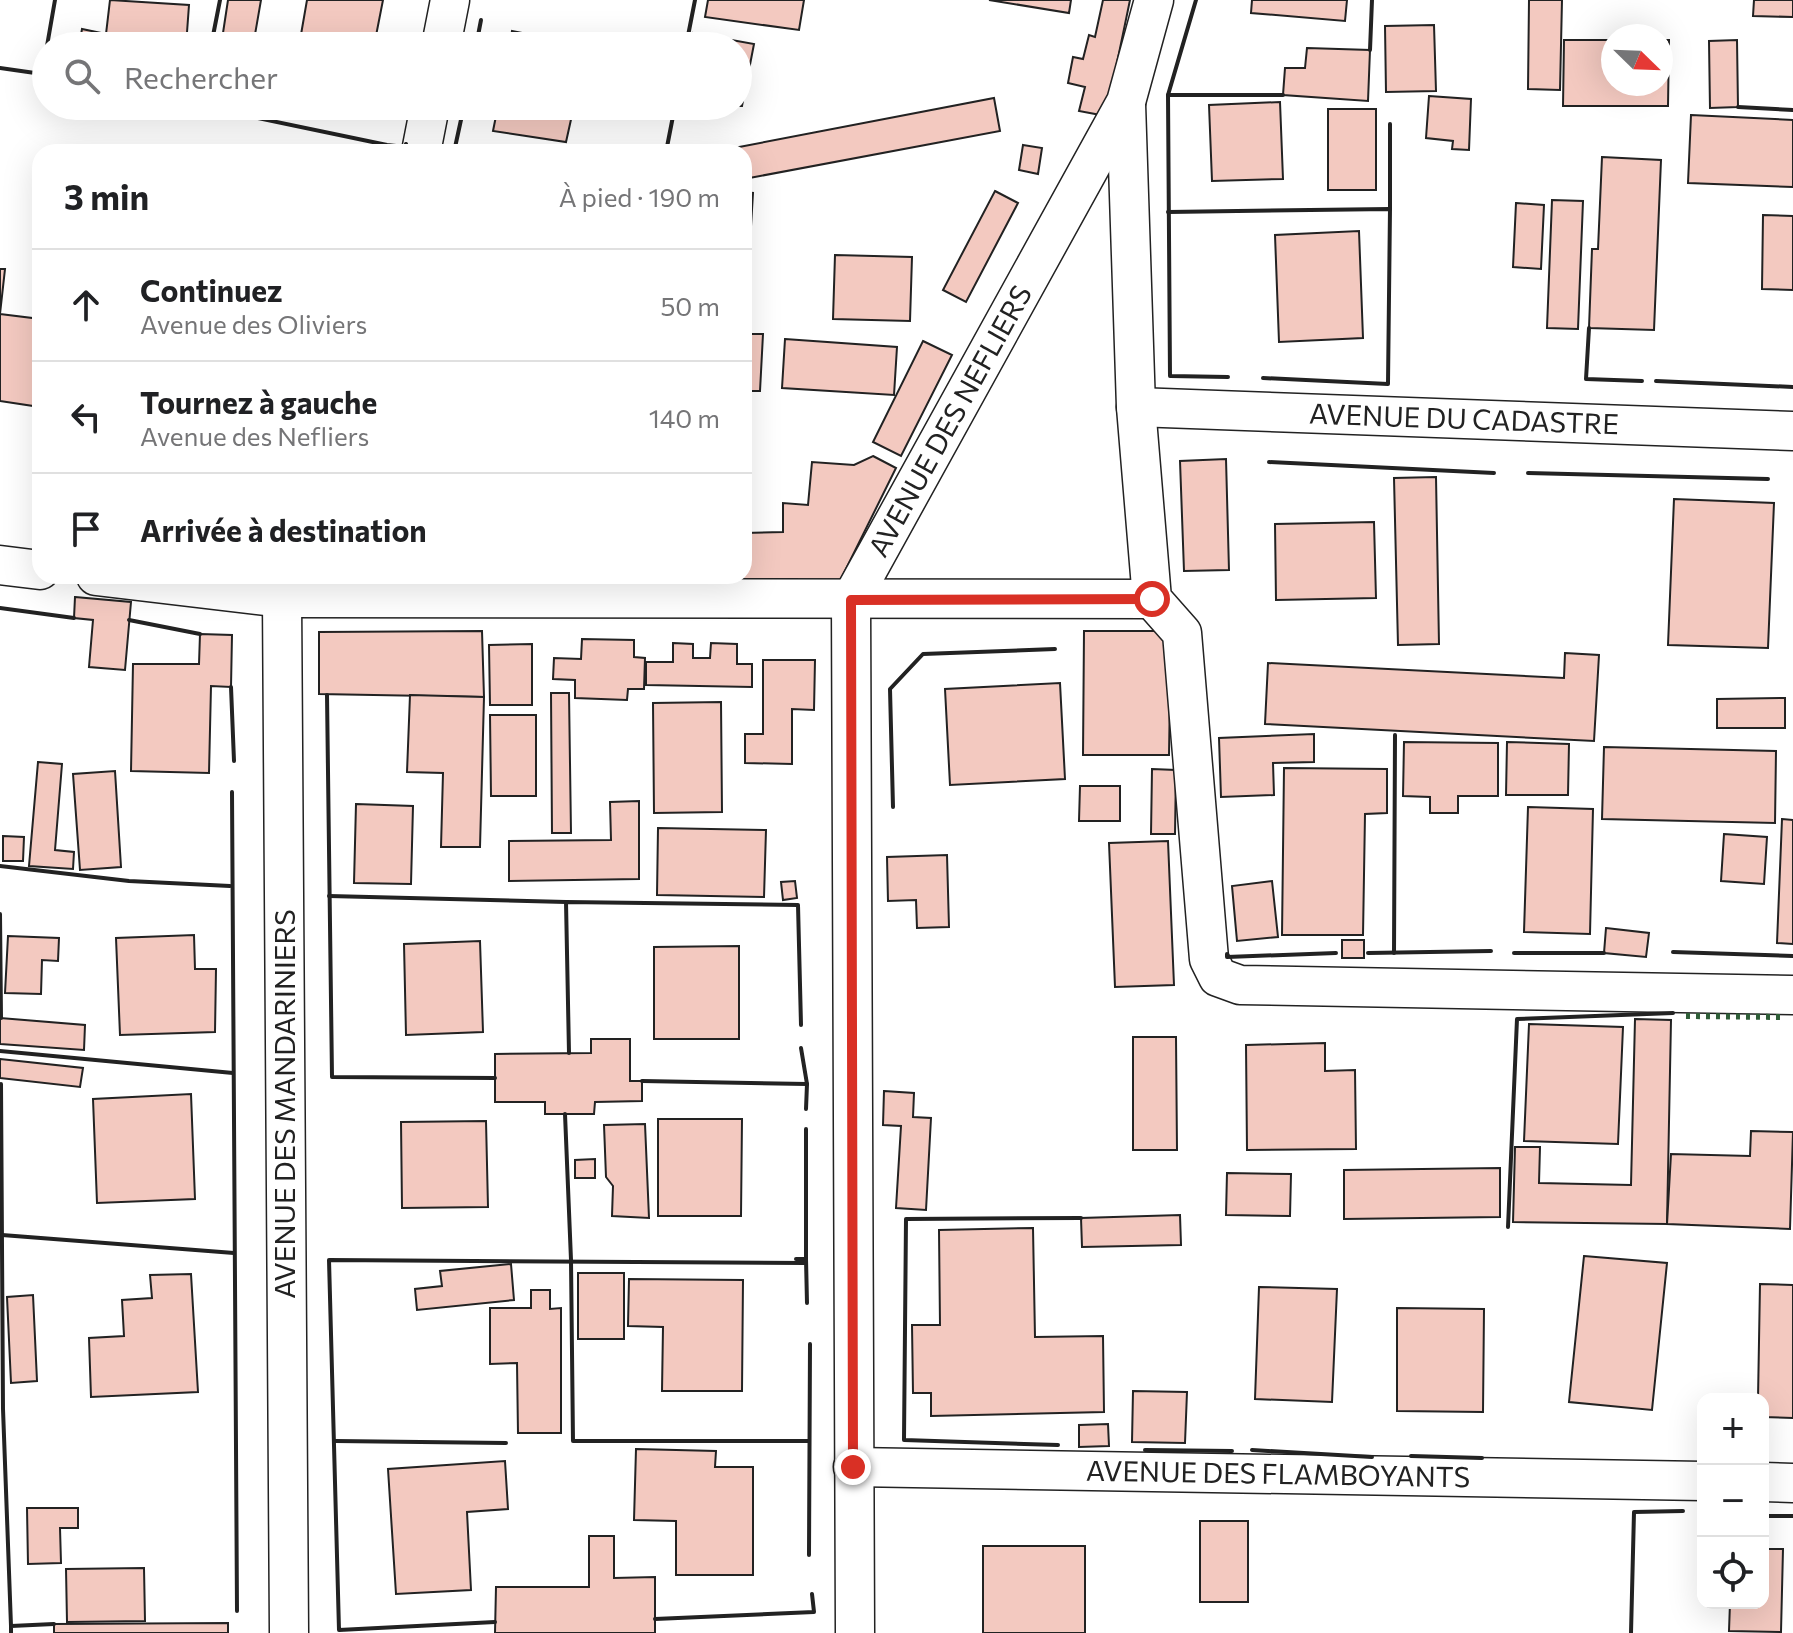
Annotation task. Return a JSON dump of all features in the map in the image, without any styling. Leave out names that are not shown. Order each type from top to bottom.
[{"type":"street","points":[[444,32],[450,0]]},
{"type":"street","name":"AVENUE DES NEFLIERS","points":[[855,1633],[851,600],[1126,102],[1154,0]]},
{"type":"street","points":[[1126,102],[1136,407],[1152,599],[1182,633],[1209,959],[1214,970],[1225,981],[1240,985],[1793,995]]},
{"type":"street","points":[[423,144],[427,120]]},
{"type":"street","name":"AVENUE DU CADASTRE","points":[[1136,407],[1793,431]]},
{"type":"street","points":[[0,565],[32,569]]},
{"type":"street","points":[[233,584],[851,600],[1152,599]]},
{"type":"street","name":"AVENUE DES MANDARINIERS","points":[[285,587],[289,1633]]},
{"type":"street","name":"AVENUE DES FLAMBOYANTS","points":[[853,1467],[1697,1481]]},
{"type":"street","points":[[1769,1482],[1793,1483]]},
{"type":"building","points":[[110,0],[189,5],[187,32],[106,32]]},
{"type":"building","points":[[228,0],[261,0],[255,32],[223,32]]},
{"type":"building","points":[[307,0],[383,0],[377,32],[301,32]]},
{"type":"building","points":[[708,0],[804,0],[799,30],[705,17]]},
{"type":"building","points":[[989,0],[1071,0],[1069,13]]},
{"type":"building","points":[[1103,0],[1130,0],[1106,116],[1079,111],[1085,87],[1068,83],[1073,57],[1083,59],[1089,35],[1095,37]]},
{"type":"building","points":[[1252,0],[1347,0],[1345,21],[1251,13]]},
{"type":"building","points":[[1529,0],[1562,0],[1560,90],[1528,89]]},
{"type":"building","points":[[1754,0],[1793,0],[1793,17],[1753,16]]},
{"type":"building","points":[[1434,25],[1436,91],[1386,92],[1385,26]]},
{"type":"building","points":[[1564,40],[1601,40],[1601,96],[1668,96],[1668,106],[1563,106]]},
{"type":"building","points":[[1737,40],[1738,107],[1710,108],[1709,41]]},
{"type":"building","points":[[1307,48],[1370,50],[1368,101],[1283,95],[1285,68],[1305,68]]},
{"type":"building","points":[[1429,96],[1471,99],[1469,150],[1452,149],[1453,141],[1426,138]]},
{"type":"building","points":[[994,98],[1000,131],[752,178],[752,145]]},
{"type":"building","points":[[1280,102],[1283,179],[1212,181],[1209,105]]},
{"type":"building","points":[[1328,109],[1376,109],[1376,190],[1328,190]]},
{"type":"building","points":[[1691,115],[1793,120],[1793,187],[1688,183]]},
{"type":"building","points":[[495,120],[571,120],[566,142],[493,131]]},
{"type":"building","points":[[1023,145],[1042,148],[1038,174],[1019,170]]},
{"type":"building","points":[[1602,157],[1661,160],[1654,330],[1589,328],[1592,249],[1598,249]]},
{"type":"building","points":[[995,191],[1018,203],[966,302],[943,290]]},
{"type":"building","points":[[1552,200],[1583,201],[1578,329],[1547,328]]},
{"type":"building","points":[[1516,203],[1544,205],[1541,269],[1513,267]]},
{"type":"building","points":[[1763,215],[1793,216],[1793,290],[1762,289]]},
{"type":"building","points":[[1359,231],[1363,338],[1279,342],[1275,235]]},
{"type":"building","points":[[835,255],[912,257],[910,321],[833,319]]},
{"type":"building","points":[[0,269],[5,269],[0,314]]},
{"type":"building","points":[[0,314],[32,318],[32,406],[0,401]]},
{"type":"building","points":[[752,334],[763,334],[760,391],[752,391]]},
{"type":"building","points":[[785,339],[897,347],[894,395],[782,388]]},
{"type":"building","points":[[923,341],[952,355],[901,456],[873,442]]},
{"type":"building","points":[[873,456],[896,468],[839,583],[752,582],[752,533],[783,532],[783,503],[808,505],[812,462],[854,465]]},
{"type":"building","points":[[1226,459],[1229,570],[1184,571],[1180,461]]},
{"type":"building","points":[[1436,477],[1439,644],[1398,645],[1394,478]]},
{"type":"building","points":[[1674,499],[1774,503],[1768,648],[1668,645]]},
{"type":"building","points":[[1374,522],[1376,598],[1276,600],[1275,524]]},
{"type":"building","points":[[75,597],[131,602],[125,670],[89,667],[93,620],[74,618]]},
{"type":"building","points":[[482,631],[484,697],[319,694],[319,632]]},
{"type":"building","points":[[1084,631],[1171,631],[1169,755],[1083,755]]},
{"type":"building","points":[[200,634],[232,635],[231,687],[211,686],[209,773],[131,771],[133,664],[199,664]]},
{"type":"building","points":[[582,639],[634,640],[634,657],[645,658],[644,689],[628,689],[627,700],[575,698],[575,680],[553,679],[554,658],[581,659]]},
{"type":"building","points":[[673,643],[693,644],[693,658],[710,658],[711,643],[737,644],[737,664],[752,664],[752,687],[646,685],[646,662],[673,662]]},
{"type":"building","points":[[532,644],[532,705],[490,705],[489,645]]},
{"type":"building","points":[[1565,653],[1599,655],[1594,741],[1265,724],[1268,663],[1564,678]]},
{"type":"building","points":[[763,660],[815,660],[814,710],[792,709],[792,764],[745,763],[745,734],[763,734]]},
{"type":"building","points":[[1060,683],[1065,779],[950,785],[945,689]]},
{"type":"building","points":[[551,693],[569,693],[571,833],[552,833]]},
{"type":"building","points":[[410,695],[484,697],[480,847],[441,847],[443,773],[407,772]]},
{"type":"building","points":[[1785,698],[1785,728],[1717,728],[1717,699]]},
{"type":"building","points":[[721,702],[722,812],[654,813],[653,703]]},
{"type":"building","points":[[490,715],[536,715],[536,796],[491,796]]},
{"type":"building","points":[[1314,734],[1314,762],[1273,763],[1274,795],[1221,797],[1219,738]]},
{"type":"building","points":[[1404,742],[1498,743],[1498,796],[1458,796],[1458,813],[1430,813],[1430,797],[1403,796]]},
{"type":"building","points":[[1507,742],[1569,744],[1568,795],[1506,795]]},
{"type":"building","points":[[1604,747],[1776,751],[1775,823],[1602,819]]},
{"type":"building","points":[[38,762],[62,764],[55,850],[74,852],[73,869],[29,866]]},
{"type":"building","points":[[1284,768],[1387,769],[1387,813],[1365,814],[1363,935],[1282,935]]},
{"type":"building","points":[[1152,769],[1176,770],[1175,834],[1151,834]]},
{"type":"building","points":[[115,771],[121,867],[80,870],[73,774]]},
{"type":"building","points":[[1080,786],[1120,786],[1120,821],[1079,821]]},
{"type":"building","points":[[639,801],[639,879],[509,881],[509,841],[611,840],[610,802]]},
{"type":"building","points":[[356,804],[413,806],[411,884],[354,883]]},
{"type":"building","points":[[1528,807],[1593,809],[1590,934],[1524,932]]},
{"type":"building","points":[[1782,819],[1793,820],[1793,944],[1777,943]]},
{"type":"building","points":[[658,828],[766,830],[764,897],[657,895]]},
{"type":"building","points":[[1724,834],[1767,837],[1764,884],[1721,881]]},
{"type":"building","points":[[3,836],[24,837],[23,861],[3,861]]},
{"type":"building","points":[[1168,841],[1174,985],[1115,987],[1109,843]]},
{"type":"building","points":[[947,855],[949,927],[917,928],[916,900],[888,901],[887,857]]},
{"type":"building","points":[[795,881],[797,898],[783,900],[781,882]]},
{"type":"building","points":[[1272,881],[1278,937],[1237,941],[1232,886]]},
{"type":"building","points":[[1606,928],[1649,933],[1646,957],[1604,953]]},
{"type":"building","points":[[194,935],[195,969],[216,969],[215,1032],[120,1035],[116,938]]},
{"type":"building","points":[[8,936],[59,938],[58,961],[42,960],[41,994],[5,993]]},
{"type":"building","points":[[1342,940],[1364,940],[1364,958],[1342,958]]},
{"type":"building","points":[[480,941],[483,1032],[406,1035],[404,944]]},
{"type":"building","points":[[739,946],[739,1039],[654,1039],[654,947]]},
{"type":"building","points":[[0,1018],[85,1025],[84,1050],[0,1044]]},
{"type":"building","points":[[1635,1019],[1671,1020],[1667,1224],[1513,1222],[1515,1147],[1540,1147],[1539,1183],[1631,1185]]},
{"type":"building","points":[[1529,1024],[1623,1027],[1618,1144],[1524,1141]]},
{"type":"building","points":[[1133,1037],[1176,1037],[1177,1150],[1133,1150]]},
{"type":"building","points":[[591,1039],[630,1039],[630,1081],[642,1081],[642,1101],[595,1102],[594,1114],[545,1114],[545,1102],[495,1102],[495,1054],[591,1053]]},
{"type":"building","points":[[1325,1043],[1325,1071],[1355,1070],[1356,1149],[1247,1150],[1246,1045]]},
{"type":"building","points":[[0,1059],[83,1068],[80,1087],[0,1078]]},
{"type":"building","points":[[884,1091],[914,1093],[913,1117],[931,1118],[926,1210],[896,1208],[901,1126],[883,1125]]},
{"type":"building","points":[[191,1094],[195,1199],[97,1203],[93,1099]]},
{"type":"building","points":[[658,1119],[742,1119],[741,1216],[658,1216]]},
{"type":"building","points":[[486,1121],[488,1207],[402,1208],[401,1122]]},
{"type":"building","points":[[645,1124],[649,1218],[612,1216],[613,1186],[606,1177],[604,1125]]},
{"type":"building","points":[[1751,1131],[1793,1132],[1790,1229],[1667,1224],[1671,1154],[1750,1156]]},
{"type":"building","points":[[595,1159],[595,1178],[575,1178],[575,1160]]},
{"type":"building","points":[[1500,1168],[1500,1217],[1344,1219],[1344,1170]]},
{"type":"building","points":[[1227,1173],[1291,1174],[1290,1216],[1226,1215]]},
{"type":"building","points":[[1180,1215],[1181,1245],[1082,1247],[1081,1218]]},
{"type":"building","points":[[1033,1228],[1035,1337],[1103,1336],[1104,1412],[931,1416],[931,1393],[913,1393],[912,1325],[940,1325],[939,1230]]},
{"type":"building","points":[[1584,1256],[1667,1263],[1652,1410],[1569,1402]]},
{"type":"building","points":[[511,1264],[514,1300],[417,1310],[415,1289],[442,1286],[440,1271]]},
{"type":"building","points":[[578,1273],[624,1273],[624,1339],[578,1339]]},
{"type":"building","points":[[191,1274],[198,1392],[91,1397],[89,1338],[124,1336],[122,1300],[152,1298],[150,1275]]},
{"type":"building","points":[[629,1279],[743,1280],[742,1391],[662,1391],[663,1327],[628,1326]]},
{"type":"building","points":[[1760,1284],[1793,1285],[1793,1418],[1769,1417],[1769,1393],[1758,1393]]},
{"type":"building","points":[[1259,1287],[1337,1289],[1332,1402],[1255,1399]]},
{"type":"building","points":[[531,1290],[550,1290],[550,1309],[561,1308],[561,1433],[518,1433],[517,1363],[490,1364],[490,1308],[531,1308]]},
{"type":"building","points":[[33,1295],[37,1381],[11,1383],[7,1297]]},
{"type":"building","points":[[1397,1308],[1484,1309],[1483,1412],[1397,1411]]},
{"type":"building","points":[[1133,1391],[1187,1392],[1185,1443],[1132,1442]]},
{"type":"building","points":[[1108,1424],[1109,1446],[1079,1447],[1079,1425]]},
{"type":"building","points":[[636,1449],[716,1451],[715,1467],[753,1467],[753,1575],[676,1575],[676,1521],[634,1520]]},
{"type":"building","points":[[505,1461],[508,1509],[467,1512],[471,1590],[396,1594],[388,1469]]},
{"type":"building","points":[[27,1508],[78,1508],[78,1528],[60,1528],[61,1563],[28,1564]]},
{"type":"building","points":[[1200,1521],[1248,1521],[1248,1602],[1200,1602]]},
{"type":"building","points":[[589,1536],[614,1536],[614,1578],[655,1577],[655,1633],[495,1633],[496,1587],[589,1587]]},
{"type":"building","points":[[983,1546],[1085,1546],[1085,1633],[983,1633]]},
{"type":"building","points":[[1769,1549],[1783,1549],[1781,1632],[1729,1631],[1730,1609],[1769,1609]]},
{"type":"building","points":[[144,1568],[145,1621],[67,1622],[66,1569]]},
{"type":"building","points":[[228,1623],[228,1633],[54,1633],[54,1624]]},
{"type":"hedge","points":[[1686,1016],[1780,1017]]},
{"type":"wall","points":[[49,32],[55,0]]},
{"type":"wall","points":[[214,32],[220,0]]},
{"type":"wall","points":[[689,32],[695,0]]},
{"type":"wall","points":[[1196,0],[1168,95],[1170,376],[1228,377]]},
{"type":"wall","points":[[1370,50],[1372,0]]},
{"type":"wall","points":[[479,32],[481,20]]},
{"type":"wall","points":[[0,68],[32,73]]},
{"type":"wall","points":[[1168,95],[1283,95]]},
{"type":"wall","points":[[1738,107],[1793,110]]},
{"type":"wall","points":[[267,120],[382,144]]},
{"type":"wall","points":[[456,144],[461,120]]},
{"type":"wall","points":[[668,144],[672,120]]},
{"type":"wall","points":[[1390,124],[1390,209]]},
{"type":"wall","points":[[1168,212],[1390,209],[1388,384],[1263,378]]},
{"type":"wall","points":[[1589,328],[1586,379],[1642,381]]},
{"type":"wall","points":[[1656,381],[1793,387]]},
{"type":"wall","points":[[1269,462],[1494,473]]},
{"type":"wall","points":[[1528,473],[1768,479]]},
{"type":"wall","points":[[0,608],[74,618]]},
{"type":"wall","points":[[129,620],[200,634]]},
{"type":"wall","points":[[893,807],[890,689],[923,654],[1055,649]]},
{"type":"wall","points":[[231,687],[234,761]]},
{"type":"wall","points":[[327,695],[332,1077],[495,1078]]},
{"type":"wall","points":[[1394,953],[1395,735]]},
{"type":"wall","points":[[232,792],[237,1611]]},
{"type":"wall","points":[[0,866],[129,881],[230,886]]},
{"type":"wall","points":[[329,896],[566,902]]},
{"type":"wall","points":[[569,1053],[566,902],[798,905],[801,1025]]},
{"type":"wall","points":[[0,914],[1,1018]]},
{"type":"wall","points":[[1368,953],[1491,951]]},
{"type":"wall","points":[[1673,952],[1793,956]]},
{"type":"wall","points":[[1227,954],[1227,957],[1336,953]]},
{"type":"wall","points":[[1514,953],[1604,953]]},
{"type":"wall","points":[[1508,1227],[1517,1019],[1673,1013]]},
{"type":"wall","points":[[801,1048],[807,1084],[806,1109]]},
{"type":"wall","points":[[0,1051],[233,1073]]},
{"type":"wall","points":[[642,1081],[807,1084]]},
{"type":"wall","points":[[1,1084],[3,1409],[11,1626]]},
{"type":"wall","points":[[565,1114],[571,1260]]},
{"type":"wall","points":[[796,1259],[806,1259],[806,1129]]},
{"type":"wall","points":[[1058,1445],[904,1440],[906,1219],[1081,1218]]},
{"type":"wall","points":[[2,1235],[234,1253]]},
{"type":"wall","points":[[806,1259],[807,1303]]},
{"type":"wall","points":[[495,1622],[339,1630],[329,1260],[805,1263]]},
{"type":"wall","points":[[571,1261],[573,1441],[809,1441]]},
{"type":"wall","points":[[809,1555],[810,1344]]},
{"type":"wall","points":[[335,1441],[506,1443]]},
{"type":"wall","points":[[1145,1450],[1232,1451]]},
{"type":"wall","points":[[1252,1450],[1372,1457]]},
{"type":"wall","points":[[1411,1456],[1482,1458]]},
{"type":"wall","points":[[1631,1633],[1634,1512],[1683,1511]]},
{"type":"wall","points":[[1769,1516],[1793,1516]]},
{"type":"wall","points":[[655,1619],[814,1612],[812,1594]]},
{"type":"wall","points":[[11,1633],[11,1626],[54,1624]]},
{"type":"route","points":[[853,1467],[851,600],[1152,599]]}]
